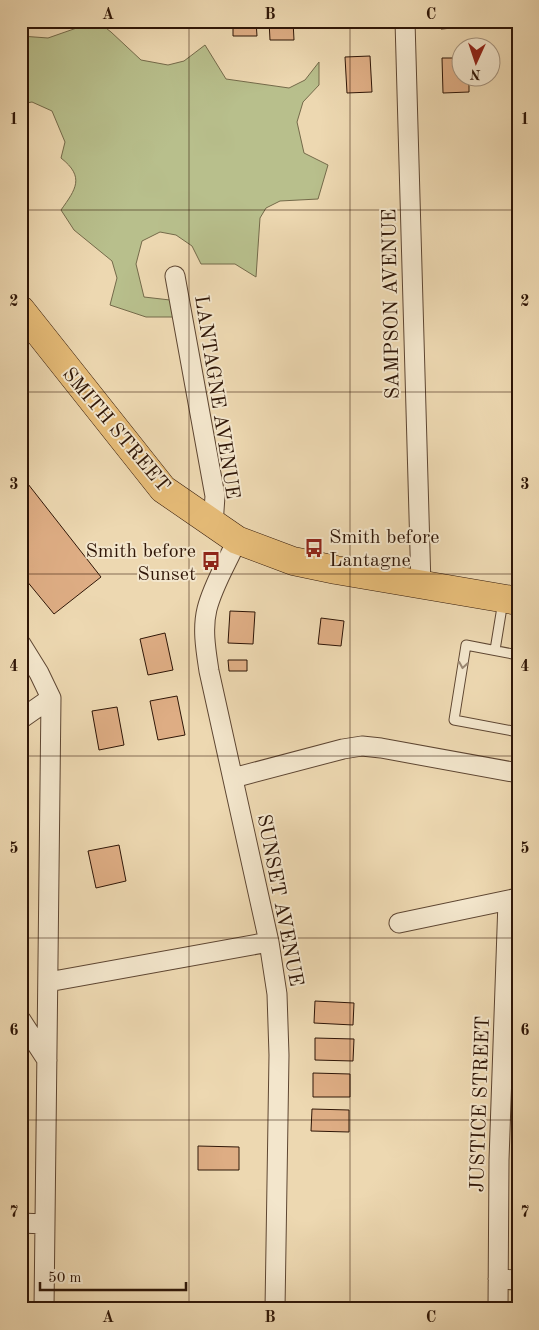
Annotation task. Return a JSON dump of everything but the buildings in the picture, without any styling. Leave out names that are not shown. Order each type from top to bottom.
[{"type":"main road","name":"SMITH STREET","points":[[21,310],[163,489],[237,540],[293,561],[421,586],[511,600]]},
{"type":"street","name":"SAMPSON AVENUE","points":[[405,21],[421,586]]},
{"type":"street","name":"LANTAGNE AVENUE","points":[[175,276],[215,496],[213,525]]},
{"type":"street","name":"SUNSET AVENUE","points":[[237,540],[215,587],[207,610],[206,647],[209,671],[269,942],[277,994],[279,1055],[275,1309]]},
{"type":"street","points":[[21,644],[39,673],[51,698],[44,1309]]},
{"type":"street","points":[[21,719],[51,698]]},
{"type":"street","points":[[233,778],[343,748],[362,746],[518,773]]},
{"type":"street","points":[[399,924],[513,899]]},
{"type":"street","name":"JUSTICE STREET","points":[[498,1309],[499,1160],[513,899]]},
{"type":"street","points":[[48,982],[269,942]]},
{"type":"street","points":[[21,1020],[47,1060]]},
{"type":"street","points":[[21,1223],[45,1224]]},
{"type":"street","points":[[498,1279],[518,1280]]},
{"type":"lane","points":[[495,650],[511,600]]},
{"type":"lane","points":[[518,655],[466,645],[454,720],[518,732]]},
{"type":"green space","points":[[91,23],[102,25],[141,60],[168,65],[184,61],[205,45],[226,79],[289,88],[305,80],[319,62],[319,85],[303,102],[297,122],[304,153],[328,165],[318,199],[280,201],[266,208],[260,218],[256,277],[235,264],[201,264],[192,246],[176,235],[160,232],[142,241],[136,264],[144,297],[170,300],[182,317],[146,317],[110,305],[117,278],[112,261],[74,230],[61,210],[71,196],[76,183],[76,177],[69,165],[61,158],[65,142],[52,111],[32,102],[21,104],[21,36],[48,38]]},
{"type":"place","name":"Smith before Lantagne","points":[[314,548]]},
{"type":"place","name":"Smith before Sunset","points":[[211,561]]}]
